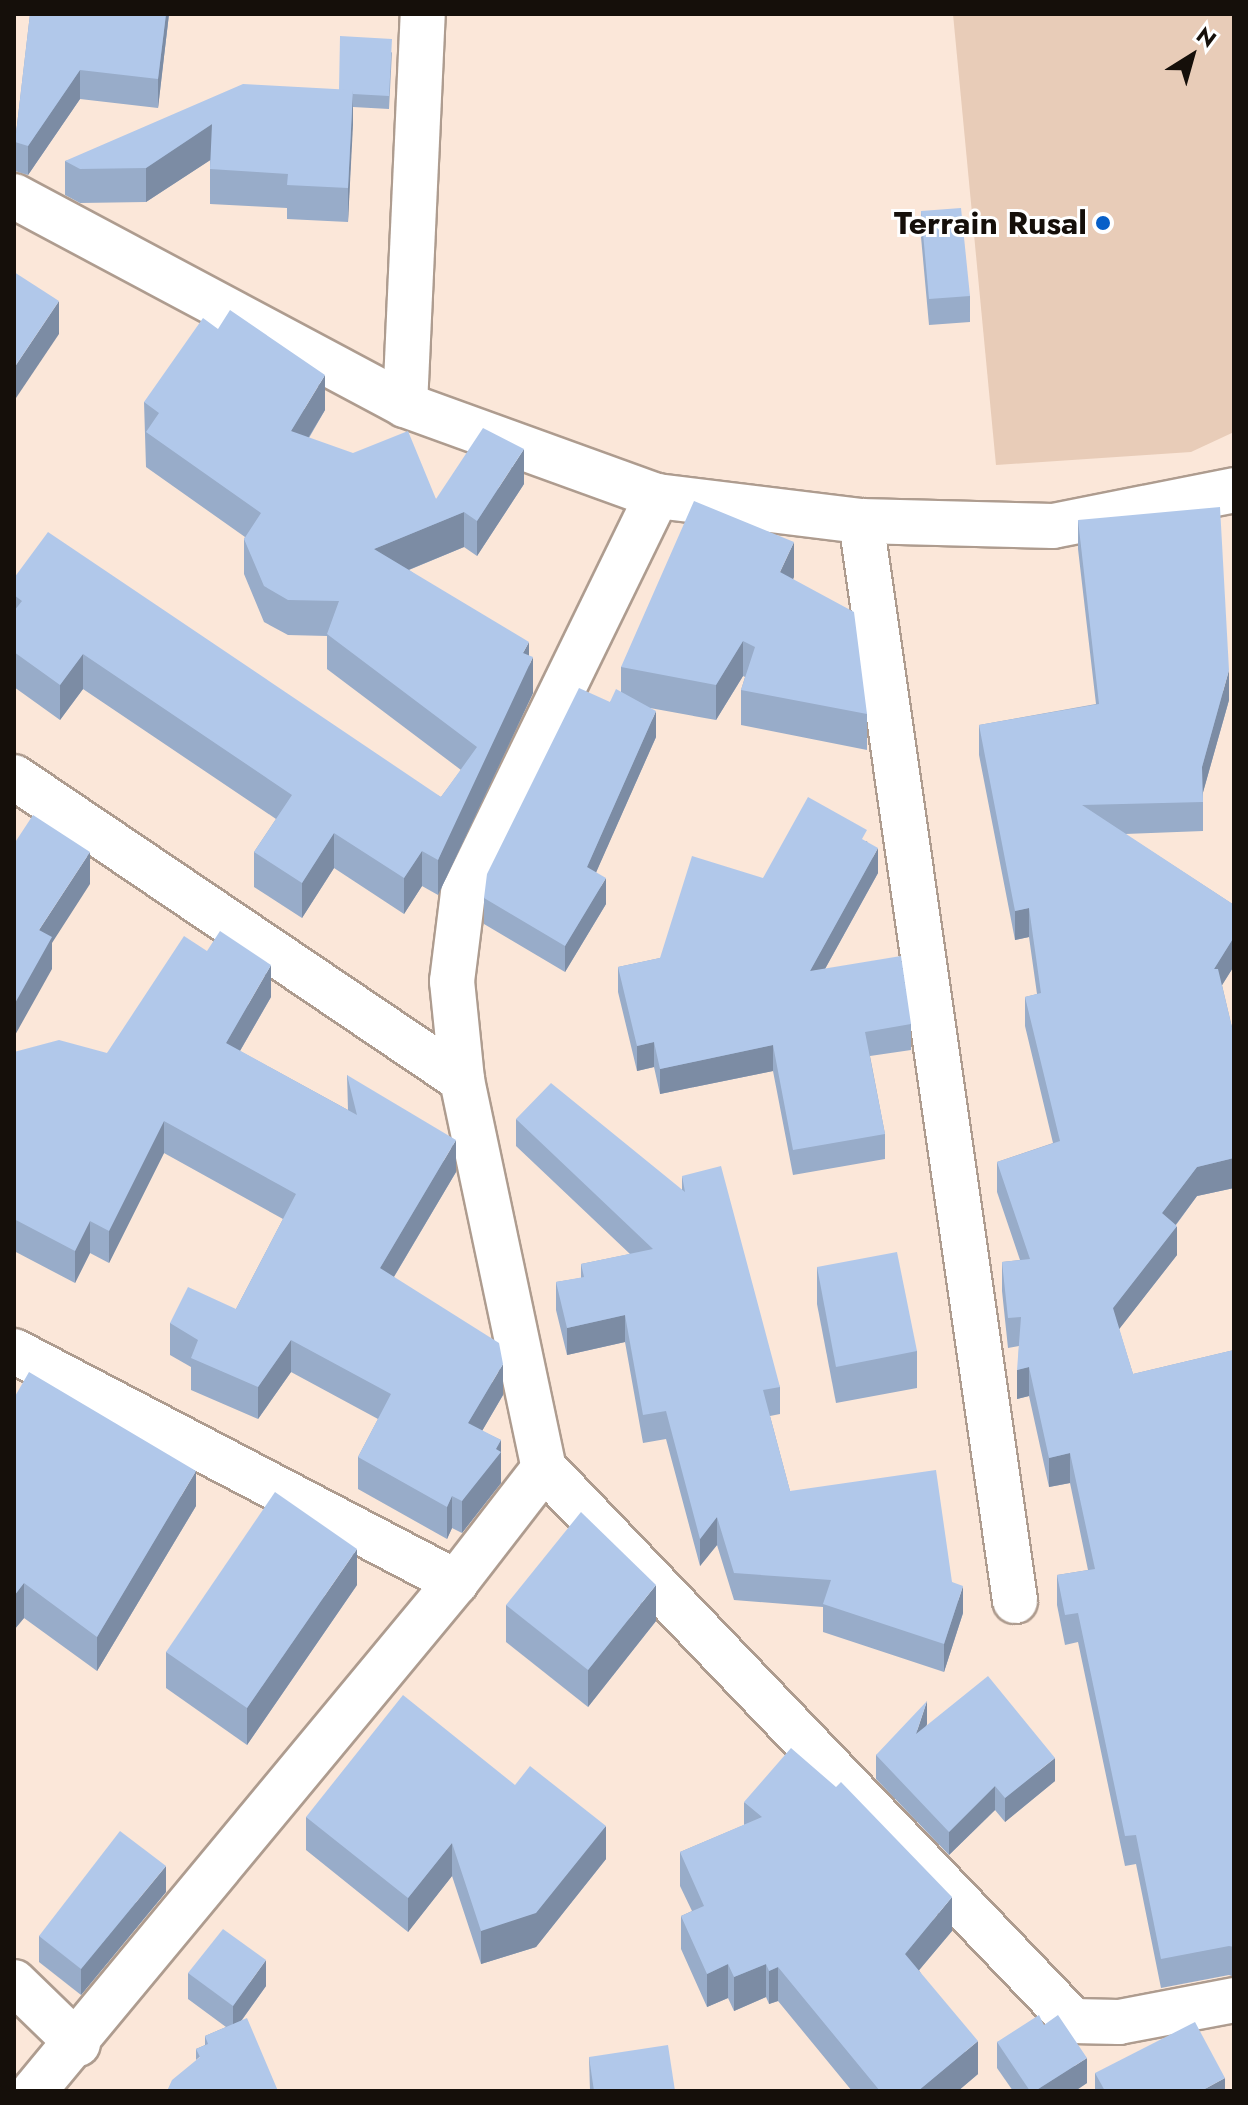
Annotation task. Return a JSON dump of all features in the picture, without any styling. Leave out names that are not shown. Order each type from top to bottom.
[{"type":"street","points":[[405,405],[423,14]]},
{"type":"street","points":[[14,196],[405,405],[657,496],[861,521],[1053,526],[1234,490]]},
{"type":"street","points":[[657,496],[463,893],[452,981],[462,1080],[544,1468],[1073,2021],[1119,2022],[1234,2000]]},
{"type":"street","points":[[861,521],[1015,1601]]},
{"type":"street","points":[[14,777],[462,1080]]},
{"type":"street","points":[[14,1351],[456,1582]]},
{"type":"street","points":[[34,2091],[78,2044],[456,1582],[544,1468]]},
{"type":"street","points":[[14,1982],[78,2044]]},
{"type":"shaded area","name":"Terrain Rusal","points":[[953,14],[1234,14],[1234,432],[1191,452],[996,465]]},
{"type":"building","points":[[30,14],[166,14],[158,79],[80,70],[28,146],[15,142]]},
{"type":"building","points":[[340,36],[392,39],[389,96],[339,90]]},
{"type":"building","points":[[243,84],[353,90],[348,188],[287,185],[288,174],[210,169],[212,124],[146,168],[80,169],[65,161]]},
{"type":"building","points":[[961,208],[970,296],[929,299],[921,211]]},
{"type":"building","points":[[14,272],[59,301],[14,368]]},
{"type":"building","points":[[230,310],[325,375],[291,431],[353,453],[408,431],[436,499],[483,428],[524,449],[477,521],[464,512],[374,549],[529,642],[523,653],[533,657],[438,860],[422,851],[404,878],[334,833],[302,883],[254,852],[292,795],[83,654],[60,685],[14,652],[14,611],[22,601],[14,595],[14,578],[48,532],[441,797],[477,747],[327,634],[339,601],[288,600],[264,586],[244,539],[261,513],[146,432],[159,413],[144,402],[203,318],[218,329]]},
{"type":"building","points":[[694,501],[794,542],[780,572],[854,612],[867,714],[741,690],[755,647],[743,641],[716,685],[621,667]]},
{"type":"building","points":[[1220,507],[1229,670],[1202,767],[1203,802],[1082,805],[1234,905],[1234,937],[1214,969],[1218,969],[1234,1036],[1234,1158],[1197,1167],[1162,1213],[1177,1226],[1113,1308],[1133,1374],[1234,1350],[1234,1947],[1161,1959],[1136,1835],[1125,1836],[1078,1613],[1065,1615],[1057,1575],[1095,1569],[1070,1453],[1049,1458],[1029,1367],[1017,1370],[1021,1317],[1008,1318],[1002,1262],[1030,1259],[997,1162],[1060,1141],[1025,997],[1041,993],[1029,908],[1015,911],[979,725],[1099,704],[1078,520]]},
{"type":"building","points":[[579,688],[610,702],[616,689],[656,711],[587,867],[606,878],[565,946],[484,898],[487,874]]},
{"type":"building","points":[[808,797],[867,830],[862,839],[878,848],[810,971],[901,956],[911,1024],[865,1032],[885,1134],[793,1150],[773,1045],[660,1069],[654,1042],[637,1046],[618,967],[660,958],[692,856],[763,878]]},
{"type":"building","points":[[33,815],[90,852],[39,930],[52,937],[14,1005],[14,844]]},
{"type":"building","points":[[220,931],[271,965],[226,1043],[357,1115],[347,1075],[456,1140],[380,1268],[499,1343],[503,1364],[468,1423],[501,1440],[496,1449],[501,1452],[462,1501],[452,1496],[447,1507],[358,1457],[391,1394],[291,1340],[258,1387],[191,1358],[198,1340],[170,1323],[188,1287],[236,1309],[296,1194],[164,1121],[109,1231],[90,1221],[75,1251],[14,1219],[14,1052],[59,1040],[107,1053],[184,936],[207,951]]},
{"type":"building","points":[[551,1083],[685,1192],[682,1176],[721,1166],[780,1387],[763,1390],[790,1491],[936,1470],[952,1582],[963,1586],[944,1644],[823,1604],[831,1580],[734,1573],[717,1517],[700,1539],[666,1411],[643,1415],[625,1315],[567,1328],[556,1282],[584,1277],[581,1264],[653,1249],[516,1119]]},
{"type":"building","points":[[897,1252],[917,1351],[836,1367],[817,1267]]},
{"type":"building","points":[[29,1372],[196,1471],[97,1637],[24,1583],[14,1596],[14,1398]]},
{"type":"building","points":[[275,1492],[357,1549],[247,1708],[166,1652]]},
{"type":"building","points":[[581,1512],[656,1585],[588,1670],[506,1605]]},
{"type":"building","points":[[988,1676],[1055,1758],[1005,1798],[995,1786],[949,1832],[876,1755],[927,1701],[916,1734]]},
{"type":"building","points":[[403,1695],[515,1785],[530,1766],[606,1826],[536,1913],[481,1931],[452,1843],[408,1898],[306,1817]]},
{"type":"building","points":[[791,1748],[836,1787],[841,1782],[952,1897],[905,1954],[978,2041],[918,2091],[880,2091],[778,1967],[769,1971],[766,1964],[734,1977],[728,1964],[707,1974],[681,1916],[704,1906],[680,1852],[762,1817],[744,1802]]},
{"type":"building","points":[[120,1831],[166,1866],[81,1969],[39,1936]]},
{"type":"building","points":[[223,1929],[266,1960],[233,2006],[188,1973]]},
{"type":"building","points":[[1039,2015],[1044,2025],[1058,2015],[1087,2058],[1035,2091],[1030,2091],[997,2042]]},
{"type":"building","points":[[247,2018],[278,2091],[167,2091],[172,2080],[200,2057],[196,2049],[208,2044],[205,2036]]},
{"type":"building","points":[[1195,2022],[1225,2078],[1201,2091],[1105,2091],[1095,2073]]},
{"type":"building","points":[[668,2045],[675,2091],[594,2091],[589,2057]]},
{"type":"place","name":"Terrain Rusal","points":[[1103,223]]}]
